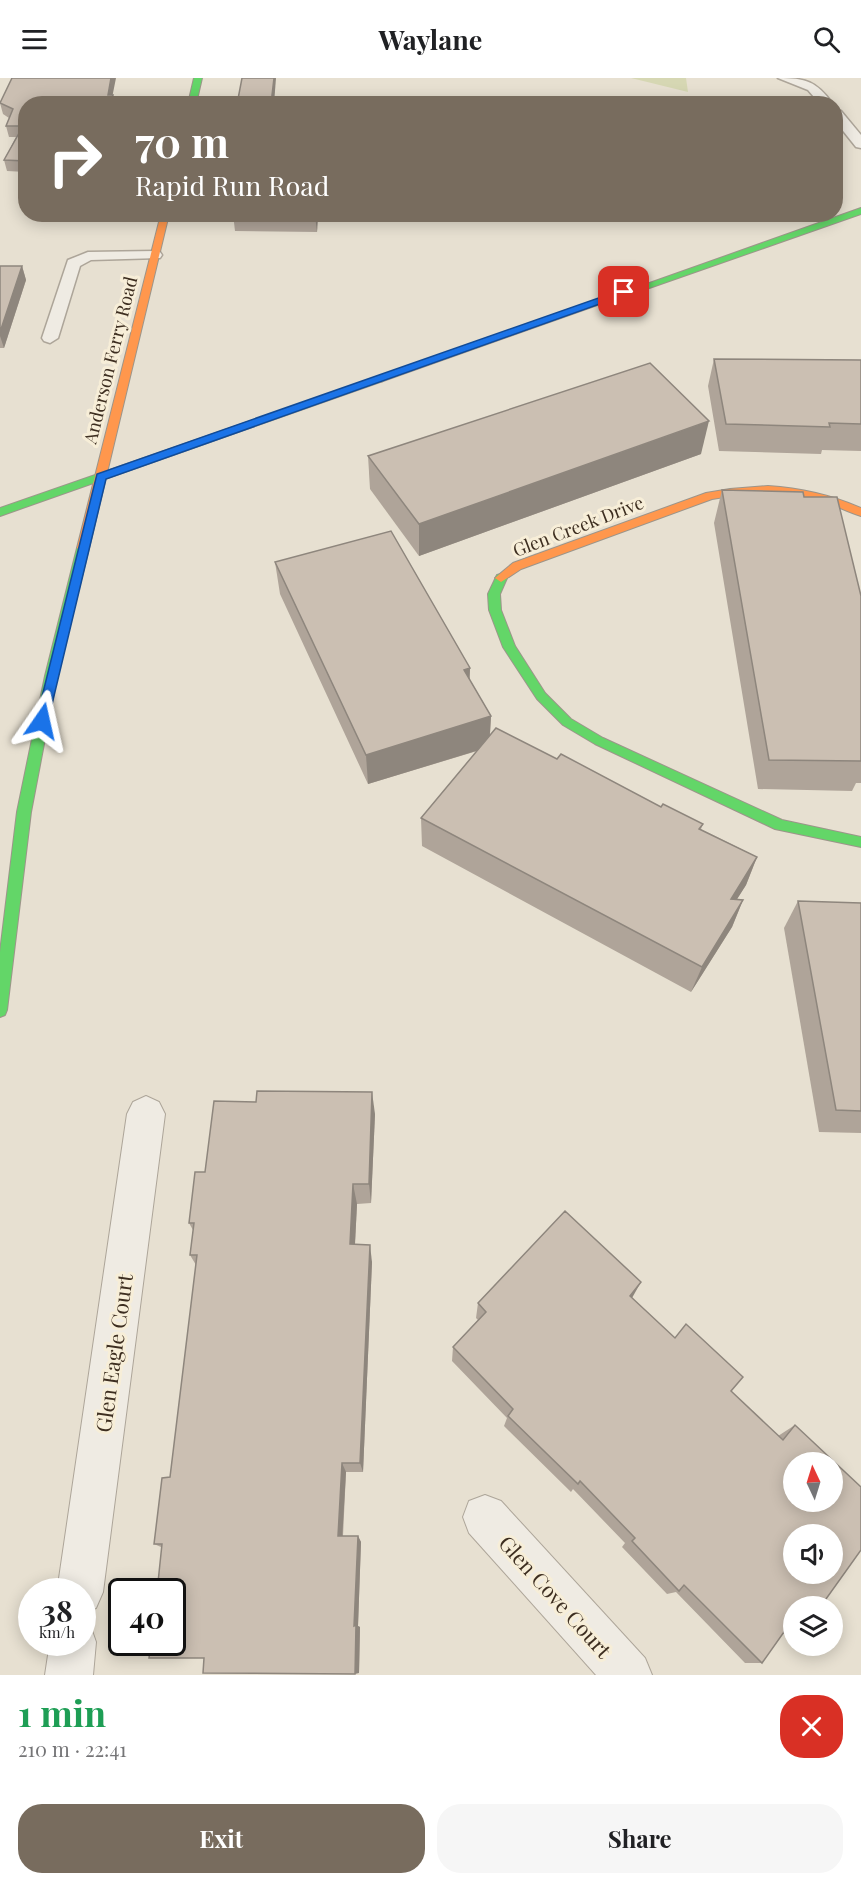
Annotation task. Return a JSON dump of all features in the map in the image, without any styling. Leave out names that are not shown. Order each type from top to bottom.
[{"type":"street","points":[[194,96],[198,78]]},
{"type":"street","points":[[843,217],[861,211]]},
{"type":"street","name":"Anderson Ferry Road","points":[[0,1010],[7,886],[51,676],[163,222]]},
{"type":"street","points":[[0,512],[830,222]]},
{"type":"street","name":"Glen Creek Drive","points":[[861,512],[818,493],[790,489],[735,490],[711,496],[517,566],[498,581],[493,601],[497,623],[535,686],[551,707],[573,726],[600,741],[780,825],[861,842]]},
{"type":"street","name":"Glen Eagle Court","points":[[82,1578],[146,1114]]},
{"type":"street","name":"Glen Cove Court","points":[[484,1517],[628,1675]]},
{"type":"street","points":[[69,1675],[71,1656]]},
{"type":"lane","points":[[784,78],[813,83],[822,96]]},
{"type":"lane","points":[[843,122],[861,144]]},
{"type":"lane","points":[[50,338],[73,263],[78,258],[155,255]]},
{"type":"green space","points":[[631,78],[686,78],[688,92]]},
{"type":"building","points":[[12,78],[111,78],[108,95],[113,96],[18,96],[18,126],[6,126],[13,109],[0,103]]},
{"type":"building","points":[[242,78],[274,78],[272,96],[239,96]]},
{"type":"building","points":[[18,135],[18,161],[4,160]]},
{"type":"building","points":[[0,266],[22,266],[0,332]]},
{"type":"building","points":[[714,359],[861,360],[861,424],[829,423],[830,427],[726,424]]},
{"type":"building","points":[[650,363],[709,421],[419,524],[368,456]]},
{"type":"building","points":[[722,490],[803,492],[804,497],[837,497],[861,596],[861,761],[769,760]]},
{"type":"building","points":[[391,531],[470,668],[464,670],[491,716],[366,755],[275,562]]},
{"type":"building","points":[[496,728],[557,759],[561,754],[661,807],[663,804],[703,824],[699,829],[757,857],[731,899],[743,900],[702,967],[421,818]]},
{"type":"building","points":[[798,901],[861,903],[861,1111],[836,1110]]},
{"type":"building","points":[[257,1091],[372,1092],[369,1184],[353,1184],[350,1244],[370,1245],[360,1463],[342,1463],[338,1536],[358,1536],[354,1626],[356,1625],[355,1674],[203,1673],[204,1658],[149,1658],[149,1656],[186,1656],[186,1578],[158,1578],[162,1544],[154,1544],[162,1478],[170,1477],[197,1255],[190,1255],[194,1223],[189,1223],[195,1172],[205,1172],[214,1101],[256,1102]]},
{"type":"building","points":[[565,1211],[641,1282],[630,1296],[675,1338],[686,1324],[743,1377],[731,1391],[783,1440],[795,1425],[824,1452],[783,1452],[783,1512],[843,1512],[843,1470],[861,1487],[861,1550],[843,1575],[843,1524],[783,1524],[783,1584],[837,1584],[828,1596],[783,1596],[783,1633],[762,1663],[684,1585],[679,1591],[632,1541],[635,1538],[580,1481],[578,1484],[508,1416],[513,1409],[453,1347],[486,1312],[478,1303]]},
{"type":"traffic: fast","points":[[194,96],[198,78]]},
{"type":"traffic: fast","points":[[843,217],[861,211]]},
{"type":"traffic: fast","points":[[632,291],[830,222]]},
{"type":"traffic: fast","points":[[0,512],[380,379]]},
{"type":"traffic: fast","points":[[0,1010],[24,812],[51,676],[83,548]]},
{"type":"traffic: fast","points":[[501,578],[494,594],[495,610],[509,647],[541,696],[567,722],[599,741],[780,825],[861,842]]},
{"type":"traffic: slow","points":[[83,548],[163,222]]},
{"type":"traffic: slow","points":[[380,379],[632,291]]},
{"type":"traffic: slow","points":[[501,578],[517,566],[710,496],[749,490],[787,491],[824,498],[861,512]]},
{"type":"route","points":[[42,721],[51,676],[101,477],[624,292]]}]
